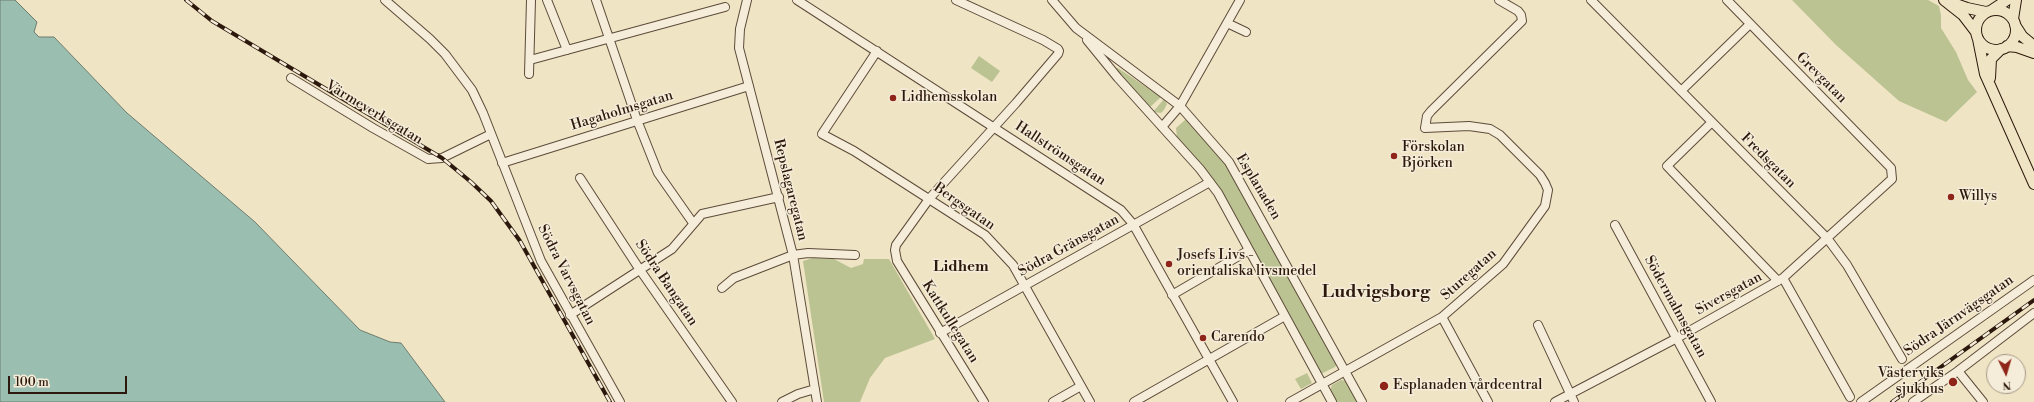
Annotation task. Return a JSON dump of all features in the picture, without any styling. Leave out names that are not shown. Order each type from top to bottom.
[{"type":"main road","points":[[1944,0],[1967,8],[1989,11],[2004,11],[2014,22],[2022,36],[2034,46]]},
{"type":"main road","points":[[1944,0],[1963,15],[1988,48],[2017,47],[2034,53]]},
{"type":"main road","points":[[2007,0],[1980,17],[1976,24],[1977,35],[1984,69],[2034,184]]},
{"type":"main road","points":[[1990,82],[1991,59],[2014,37],[2016,0]]},
{"type":"street","name":"Södra Varvsgatan","points":[[385,0],[430,39],[459,72],[472,90],[542,261],[570,315],[620,402]]},
{"type":"street","points":[[529,74],[531,0]]},
{"type":"street","points":[[547,0],[567,50]]},
{"type":"street","points":[[596,0],[637,120],[658,172],[693,223]]},
{"type":"street","name":"Repslagaregatan","points":[[747,0],[739,40],[739,48],[779,197],[793,256],[817,402]]},
{"type":"street","name":"Hallströmsgatan","points":[[797,0],[1121,210],[1133,224],[1208,360],[1233,402]]},
{"type":"street","points":[[930,199],[1058,54],[1058,49],[956,0]]},
{"type":"street","points":[[1052,0],[1218,193],[1332,402]]},
{"type":"street","points":[[1162,127],[1180,106],[1240,0]]},
{"type":"street","name":"Sturegatan","points":[[1290,402],[1442,317],[1503,264],[1545,206],[1548,190],[1540,175],[1509,143],[1490,130],[1469,126],[1425,128],[1427,116],[1431,111],[1522,21],[1521,15],[1518,11],[1499,0]]},
{"type":"street","name":"Fredsgatan","points":[[1591,0],[1827,238],[1847,265],[1902,360]]},
{"type":"street","name":"Grevgatan","points":[[1726,0],[1891,168],[1893,176]]},
{"type":"street","points":[[530,60],[725,7]]},
{"type":"street","points":[[1227,23],[1246,32]]},
{"type":"street","points":[[1681,91],[1750,24]]},
{"type":"street","name":"Esplanaden","points":[[1077,29],[1180,106],[1221,152],[1238,176],[1362,402]]},
{"type":"street","name":"Bergsgatan","points":[[876,51],[822,134],[854,151],[985,235],[1007,258],[1025,286],[1090,402]]},
{"type":"street","name":"Värmeverksgatan","points":[[291,78],[373,128],[428,159],[442,158],[491,134]]},
{"type":"street","name":"Hagaholmsgatan","points":[[502,163],[749,86]]},
{"type":"street","points":[[1711,122],[1667,166],[1780,279],[1850,397]]},
{"type":"street","name":"Siversgatan","points":[[1555,402],[1677,338],[1780,279],[1887,185],[1893,176]]},
{"type":"street","name":"Södra Bangatan","points":[[580,178],[640,270],[732,402]]},
{"type":"street","name":"Södra Gränsgatan","points":[[940,333],[1210,182]]},
{"type":"street","points":[[570,315],[672,248],[702,214],[779,197]]},
{"type":"street","name":"Kattkullegatan","points":[[930,199],[896,245],[895,256],[940,333],[984,402]]},
{"type":"street","name":"Södermalmsgatan","points":[[1616,225],[1712,402]]},
{"type":"street","points":[[1172,294],[1249,250]]},
{"type":"street","points":[[722,288],[734,278],[793,256],[808,253],[855,255]]},
{"type":"street","name":"Södra Järnvägsgatan","points":[[1861,402],[2034,280]]},
{"type":"street","points":[[1914,402],[1958,371],[2034,313]]},
{"type":"street","points":[[1134,402],[1285,316]]},
{"type":"street","points":[[1442,317],[1488,402]]},
{"type":"street","points":[[1538,324],[1574,402]]},
{"type":"street","points":[[1958,371],[1983,402]]},
{"type":"street","points":[[1053,402],[1081,386]]},
{"type":"street","points":[[782,402],[798,394],[815,389]]},
{"type":"green space","points":[[1792,0],[1928,0],[1939,6],[1941,28],[1956,52],[1968,80],[1977,92],[1946,122],[1899,101],[1836,45]]},
{"type":"green space","points":[[979,56],[1000,71],[992,82],[971,68]]},
{"type":"green space","points":[[1117,68],[1161,97],[1149,108],[1116,70]]},
{"type":"green space","points":[[1164,99],[1167,104],[1164,110],[1161,113],[1153,112]]},
{"type":"green space","points":[[1185,120],[1189,120],[1222,157],[1233,174],[1337,364],[1335,367],[1321,374],[1215,182],[1177,138],[1176,128]]},
{"type":"green space","points":[[813,258],[834,259],[851,268],[863,264],[864,259],[889,259],[935,339],[885,358],[870,378],[860,402],[824,402],[803,261]]},
{"type":"green space","points":[[1307,373],[1312,383],[1301,389],[1295,379]]},
{"type":"green space","points":[[1341,380],[1347,381],[1359,402],[1336,402],[1330,391],[1332,385]]},
{"type":"shaded area","points":[[0,0],[15,0],[37,22],[34,32],[39,37],[54,37],[127,113],[255,222],[360,330],[390,342],[401,343],[445,402],[0,402]]},
{"type":"railway","points":[[186,0],[212,21],[442,158],[471,182],[491,201],[520,241],[610,402]]},
{"type":"railway","points":[[1892,402],[2034,300]]},
{"type":"place","name":"Lidhemsskolan","points":[[893,98]]},
{"type":"place","name":"Förskolan Björken","points":[[1394,156]]},
{"type":"place","name":"Willys","points":[[1951,197]]},
{"type":"place","name":"Josefs Livs - orientaliska livsmedel","points":[[1169,264]]},
{"type":"place","name":"Carendo","points":[[1203,338]]},
{"type":"place","name":"Västerviks sjukhus","points":[[1953,382]]},
{"type":"place","name":"Esplanaden vårdcentral","points":[[1384,386]]},
{"type":"district","name":"Lidhem","points":[[961,267]]},
{"type":"district","name":"Ludvigsborg","points":[[1376,293]]}]
